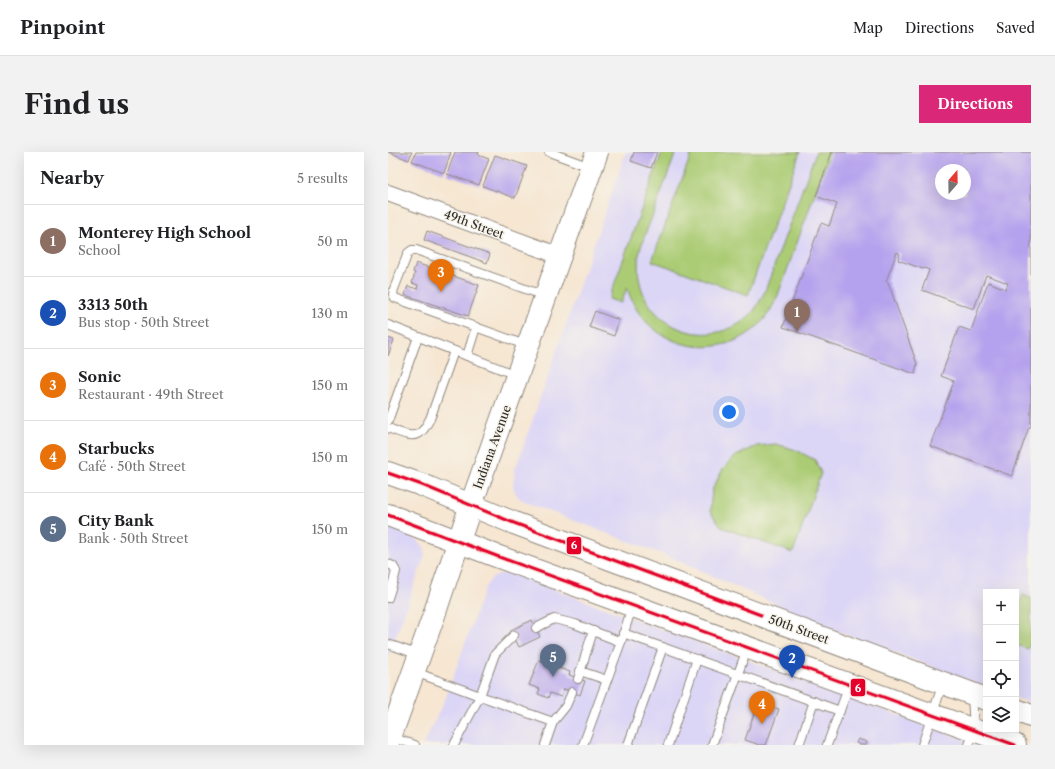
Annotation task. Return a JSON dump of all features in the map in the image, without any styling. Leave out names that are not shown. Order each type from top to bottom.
[{"type":"main road","name":"Indiana Avenue","points":[[389,740],[594,160]]},
{"type":"main road","name":"50th Street","points":[[388,473],[514,523],[979,696]]},
{"type":"main road","points":[[388,515],[932,715],[972,738],[1015,745]]},
{"type":"main road","points":[[1019,711],[1031,716]]},
{"type":"street","name":"49th Street","points":[[388,193],[560,256]]},
{"type":"lane","points":[[549,152],[594,160]]},
{"type":"lane","points":[[528,346],[395,298],[393,294],[394,290],[408,253],[412,250],[416,250],[546,296]]},
{"type":"lane","points":[[388,326],[517,376]]},
{"type":"lane","points":[[467,356],[476,327]]},
{"type":"lane","points":[[388,421],[418,337]]},
{"type":"lane","points":[[388,428],[410,435],[421,433],[430,419],[454,351]]},
{"type":"lane","points":[[388,564],[393,566],[396,571],[388,598]]},
{"type":"lane","points":[[583,745],[633,606]]},
{"type":"lane","points":[[536,628],[554,619],[575,624],[621,642]]},
{"type":"lane","points":[[593,631],[579,675],[607,680]]},
{"type":"lane","points":[[624,633],[840,710]]},
{"type":"lane","points":[[454,745],[480,696],[495,654],[514,635]]},
{"type":"lane","points":[[388,644],[417,663],[480,696],[553,722]]},
{"type":"lane","points":[[628,745],[663,647]]},
{"type":"lane","points":[[712,745],[748,648]]},
{"type":"lane","points":[[668,745],[698,659]]},
{"type":"lane","points":[[922,745],[944,683]]},
{"type":"lane","points":[[827,745],[849,685]]},
{"type":"lane","points":[[545,745],[553,722],[566,706],[572,692]]},
{"type":"lane","points":[[972,738],[979,696]]},
{"type":"lane","points":[[799,745],[814,701]]},
{"type":"lane","points":[[389,740],[415,745]]},
{"type":"shaded area","points":[[626,152],[1031,152],[1031,703],[1019,699],[1019,589],[983,589],[983,686],[832,629],[670,557],[525,502],[516,494],[513,486],[515,470]]},
{"type":"shaded area","points":[[388,527],[410,535],[418,540],[424,547],[425,555],[388,658]]},
{"type":"shaded area","points":[[507,573],[530,580],[980,745],[423,745],[446,697],[485,587],[492,578]]},
{"type":"green space","points":[[662,152],[676,152],[642,244],[638,268],[639,277],[644,295],[654,310],[667,322],[682,330],[699,333],[716,332],[733,327],[749,316],[756,307],[765,291],[816,152],[830,152],[774,304],[758,326],[744,336],[728,343],[712,346],[695,346],[679,343],[664,336],[650,326],[633,304],[627,288],[621,303],[609,299]]},
{"type":"green space","points":[[692,152],[800,152],[748,295],[652,261]]},
{"type":"green space","points":[[776,444],[796,450],[815,460],[821,473],[793,553],[721,527],[710,511],[712,490],[723,469],[736,456],[757,446]]},
{"type":"green space","points":[[1023,595],[1031,598],[1031,641],[1028,649],[1019,646],[1019,606]]},
{"type":"building","points":[[388,152],[412,152],[409,160]]},
{"type":"building","points":[[416,152],[451,152],[444,173],[412,161]]},
{"type":"building","points":[[455,152],[479,152],[478,155],[489,159],[479,185],[447,174]]},
{"type":"building","points":[[634,152],[657,152],[651,168],[631,161]]},
{"type":"building","points":[[832,152],[1031,152],[1031,427],[1029,427],[1012,476],[930,446],[954,381],[941,376],[959,327],[971,331],[988,282],[1006,289],[1008,283],[986,275],[974,309],[922,290],[929,270],[898,260],[900,254],[897,252],[886,281],[888,282],[917,364],[915,374],[783,327],[821,223],[829,226],[837,204],[816,196]]},
{"type":"building","points":[[495,155],[527,166],[515,198],[483,186]]},
{"type":"building","points":[[427,231],[490,254],[487,263],[424,240]]},
{"type":"building","points":[[416,263],[479,285],[468,316],[405,295],[408,286],[417,289],[418,285],[412,283]]},
{"type":"building","points":[[595,311],[619,320],[614,336],[589,327]]},
{"type":"building","points":[[388,338],[394,340],[388,356]]},
{"type":"building","points":[[532,620],[540,637],[519,647],[511,630]]},
{"type":"building","points":[[551,659],[561,663],[559,668],[570,672],[569,675],[585,681],[580,695],[564,689],[561,697],[550,693],[548,698],[538,694],[540,689],[529,685],[539,660],[549,664]]},
{"type":"building","points":[[758,702],[779,709],[766,745],[757,745],[745,740]]},
{"type":"building","points":[[858,739],[867,742],[866,745],[859,745],[856,743]]},
{"type":"transit line","name":"6","points":[[388,473],[422,485],[514,523],[761,615]]},
{"type":"transit line","name":"6","points":[[388,515],[499,557],[1015,745]]},
{"type":"place","name":"Sonic","points":[[441,292]]},
{"type":"place","name":"Monterey High School","points":[[797,332]]},
{"type":"place","name":"City Bank","points":[[553,677]]},
{"type":"place","name":"3313 50th","points":[[792,678]]},
{"type":"place","name":"Starbucks","points":[[762,724]]}]
